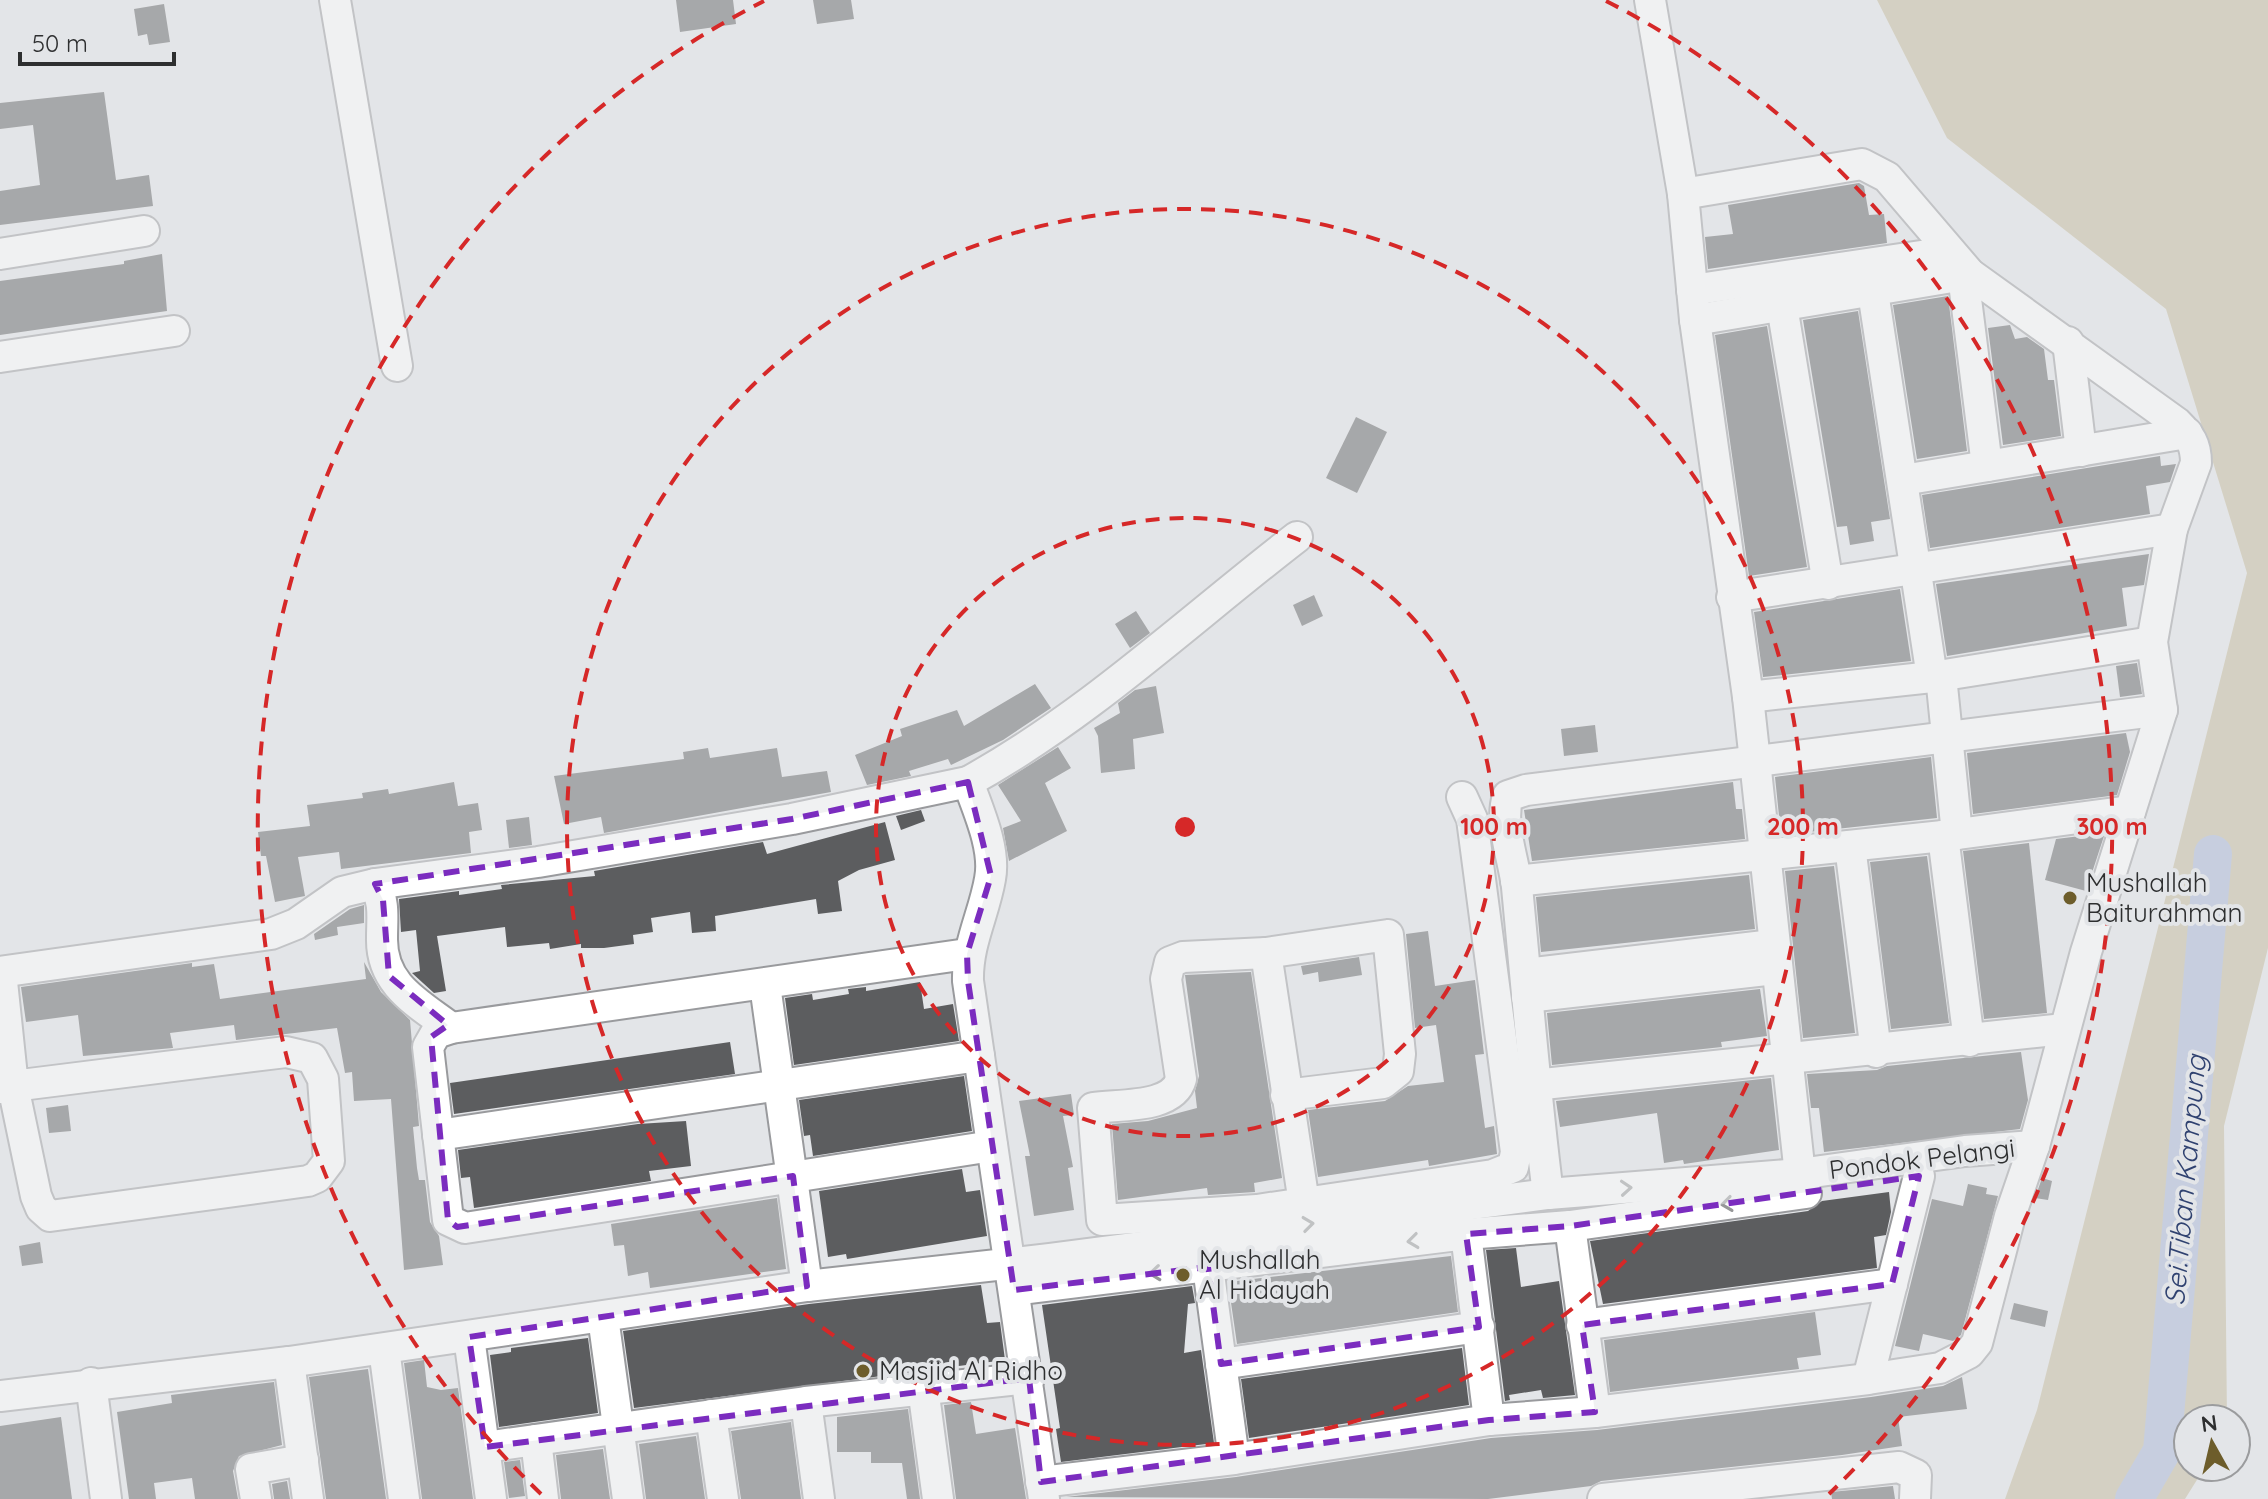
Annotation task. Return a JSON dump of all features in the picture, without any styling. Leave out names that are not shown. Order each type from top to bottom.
[{"type":"street","points":[[335,0],[397,366]]},
{"type":"street","points":[[1650,0],[1683,194],[1695,320],[1748,697],[1801,1184]]},
{"type":"street","points":[[1595,1412],[1566,1227],[1552,1194],[1534,1085],[1516,881],[1505,814],[1508,796],[1516,792],[2162,710],[2152,642],[2172,529],[2196,463],[2193,441],[2187,433],[2068,342],[1961,267],[1916,208],[1887,177],[1862,164],[1683,194]]},
{"type":"street","points":[[0,254],[144,231]]},
{"type":"street","points":[[1692,290],[1961,267]]},
{"type":"street","points":[[1695,320],[1873,292],[1961,267]]},
{"type":"street","points":[[1961,267],[1987,466]]},
{"type":"street","points":[[1873,292],[1915,569],[1948,737],[1950,835],[1969,1041]]},
{"type":"street","points":[[1782,306],[1828,584]]},
{"type":"street","points":[[0,357],[174,331]]},
{"type":"street","points":[[2068,342],[2081,451]]},
{"type":"street","points":[[1903,480],[2187,433]]},
{"type":"street","points":[[1732,597],[2172,529]]},
{"type":"street","points":[[7,1087],[299,1052],[312,1058],[323,1079],[329,1161],[317,1177],[308,1181],[50,1216],[41,1208],[36,1196],[7,1087],[1,972],[271,934],[296,924],[342,892],[375,884],[538,862],[777,822],[968,782],[1008,760],[1120,682],[1297,537]]},
{"type":"street","points":[[1748,697],[1937,676],[2152,642]]},
{"type":"street","name":"Pondok Pelangi","points":[[1259,1220],[1552,1194],[1801,1184],[1965,1151],[2030,1155],[2064,1029],[2162,710]]},
{"type":"street","points":[[0,1396],[289,1362],[807,1286],[1011,1277],[1208,1267],[1466,1234],[1566,1227],[1801,1184],[1919,1176],[2030,1155],[1977,1343],[1951,1365],[1868,1379],[1595,1412],[1489,1420],[1043,1490],[1029,1378],[1011,1277],[979,1056],[967,954],[991,876],[985,832],[968,782]]},
{"type":"street","points":[[1011,1277],[1259,1220],[1304,1203],[1493,1175],[1504,1172],[1516,1161],[1472,819],[1462,797]]},
{"type":"street","points":[[1516,881],[1950,835],[2130,811]]},
{"type":"street","points":[[1850,846],[1876,1052]]},
{"type":"street","points":[[375,884],[383,900],[382,939],[389,976],[396,986],[451,1028]]},
{"type":"street","points":[[1259,1220],[1102,1220],[1093,1108],[1166,1098],[1179,1088],[1181,1079],[1166,979],[1170,962],[1183,957],[1266,953],[1388,935],[1400,1054],[1398,1071],[1383,1083],[1286,1095]]},
{"type":"street","points":[[1266,953],[1304,1203]]},
{"type":"street","points":[[967,954],[451,1028],[436,1033],[429,1041],[448,1220],[465,1228],[992,1146]]},
{"type":"street","points":[[1526,985],[1774,957]]},
{"type":"street","points":[[765,985],[782,1087],[807,1286]]},
{"type":"street","points":[[1534,1085],[1876,1052],[2064,1029]]},
{"type":"street","points":[[438,1135],[979,1056]]},
{"type":"street","points":[[1868,1379],[1919,1176]]},
{"type":"street","points":[[1466,1234],[1489,1420]]},
{"type":"street","points":[[1208,1267],[1234,1459]]},
{"type":"street","points":[[1582,1325],[1892,1284]]},
{"type":"street","points":[[603,1317],[628,1499]]},
{"type":"street","points":[[1221,1364],[1479,1327]]},
{"type":"street","points":[[469,1337],[491,1499]]},
{"type":"street","points":[[384,1349],[404,1499]]},
{"type":"street","points":[[289,1362],[308,1499]]},
{"type":"street","points":[[485,1447],[806,1402],[1029,1378]]},
{"type":"street","points":[[91,1383],[106,1499]]},
{"type":"street","points":[[923,1388],[938,1499]]},
{"type":"street","points":[[806,1402],[819,1499]]},
{"type":"street","points":[[711,1415],[723,1499]]},
{"type":"street","points":[[536,1440],[543,1499]]},
{"type":"street","points":[[256,1499],[251,1469],[303,1460]]},
{"type":"street","points":[[1603,1499],[1899,1467],[1916,1475],[1915,1499]]},
{"type":"highlighted area","points":[[968,782],[991,876],[967,954],[968,981],[1014,1290],[1208,1267],[1221,1364],[1479,1327],[1466,1234],[1570,1226],[1919,1176],[1892,1284],[1582,1325],[1595,1412],[1489,1420],[1041,1482],[1029,1378],[485,1447],[469,1337],[807,1286],[793,1176],[457,1227],[448,1220],[431,1037],[448,1025],[389,976],[383,900],[375,884],[792,819]]},
{"type":"shaded area","points":[[1877,0],[2268,0],[2268,948],[2224,1126],[2227,1403],[2172,1403],[2172,1483],[2195,1483],[2185,1499],[2005,1499],[2037,1410],[2247,573],[2166,309],[1947,138]]},
{"type":"building","points":[[676,0],[733,0],[736,24],[680,32]]},
{"type":"building","points":[[813,0],[851,0],[854,19],[817,24]]},
{"type":"building","points":[[164,4],[170,42],[149,45],[147,34],[138,36],[134,9]]},
{"type":"building","points":[[104,92],[116,180],[149,175],[153,206],[0,225],[0,191],[40,185],[33,125],[0,129],[0,103]]},
{"type":"building","points":[[1859,183],[1864,186],[1869,215],[1884,214],[1887,243],[1708,269],[1705,237],[1733,234],[1728,205]]},
{"type":"building","points":[[162,254],[167,311],[0,335],[0,281],[124,264],[124,261]]},
{"type":"building","points":[[1948,296],[1967,451],[1917,459],[1893,305]]},
{"type":"building","points":[[1858,311],[1890,519],[1871,522],[1874,541],[1850,545],[1847,526],[1837,527],[1803,320]]},
{"type":"building","points":[[2010,325],[2015,339],[2027,337],[2044,349],[2048,380],[2054,380],[2061,436],[2003,445],[1988,328]]},
{"type":"building","points":[[1767,326],[1807,567],[1749,576],[1715,335]]},
{"type":"building","points":[[1356,417],[1387,432],[1357,493],[1326,478]]},
{"type":"building","points":[[2160,456],[2161,466],[2176,464],[2170,482],[2146,486],[2150,514],[1930,548],[1922,495]]},
{"type":"building","points":[[2149,554],[2144,585],[2122,588],[2127,626],[1947,656],[1936,584]]},
{"type":"building","points":[[1900,589],[1911,661],[1763,677],[1754,612]]},
{"type":"building","points":[[1314,595],[1323,616],[1302,626],[1293,605]]},
{"type":"building","points":[[1136,611],[1150,633],[1130,648],[1115,624]]},
{"type":"building","points":[[2137,663],[2142,694],[2120,697],[2116,666]]},
{"type":"building","points":[[1035,684],[1051,708],[1003,740],[951,765],[948,759],[909,771],[911,776],[867,785],[855,755],[902,736],[900,729],[957,710],[964,726]]},
{"type":"building","points":[[1156,686],[1164,733],[1133,739],[1135,769],[1101,773],[1098,736],[1094,728],[1120,713],[1118,703],[1135,690]]},
{"type":"building","points":[[1595,725],[1598,752],[1564,756],[1561,729]]},
{"type":"building","points":[[2126,733],[2130,752],[2117,795],[1973,814],[1967,753]]},
{"type":"building","points":[[1058,747],[1071,768],[1045,783],[1067,831],[1009,861],[1003,828],[1021,821],[998,785]]},
{"type":"building","points":[[708,748],[710,758],[777,748],[782,777],[827,771],[831,792],[604,833],[601,817],[564,824],[554,776],[684,759],[683,752]]},
{"type":"building","points":[[1931,757],[1937,818],[1781,835],[1775,777]]},
{"type":"building","points":[[454,782],[458,806],[478,803],[482,830],[469,832],[471,853],[341,869],[339,852],[298,857],[305,896],[275,902],[266,856],[261,856],[258,832],[310,826],[307,805],[363,798],[362,793],[388,789],[389,794]]},
{"type":"building","points":[[1733,782],[1736,809],[1742,809],[1745,839],[1532,861],[1524,810]]},
{"type":"building","points":[[921,810],[925,821],[901,830],[896,816]]},
{"type":"building","points":[[529,817],[532,845],[509,848],[506,820]]},
{"type":"building","points":[[885,822],[895,860],[859,870],[838,881],[842,911],[818,914],[816,899],[715,916],[716,931],[692,933],[690,912],[651,918],[653,932],[633,935],[634,944],[604,948],[581,948],[581,944],[550,949],[549,943],[507,947],[505,927],[437,936],[446,991],[434,993],[412,973],[420,971],[416,930],[401,932],[399,899],[459,891],[459,895],[502,889],[501,885],[595,876],[594,871],[763,842],[767,854]]},
{"type":"building","points":[[2105,833],[2086,891],[2045,880],[2056,839]]},
{"type":"building","points":[[2029,843],[2047,1013],[1984,1019],[1963,851]]},
{"type":"building","points":[[1927,856],[1949,1023],[1891,1029],[1870,862]]},
{"type":"building","points":[[1834,866],[1855,1033],[1803,1038],[1785,871]]},
{"type":"building","points":[[1749,875],[1755,929],[1541,952],[1536,897]]},
{"type":"building","points":[[364,905],[364,923],[337,927],[338,935],[315,940],[314,934],[350,909]]},
{"type":"building","points":[[1428,931],[1435,986],[1475,980],[1484,1054],[1475,1055],[1485,1128],[1494,1126],[1497,1154],[1429,1166],[1428,1160],[1318,1177],[1308,1110],[1385,1101],[1408,1086],[1444,1082],[1436,1025],[1415,1028],[1406,934]]},
{"type":"building","points":[[1359,957],[1362,975],[1319,982],[1318,972],[1303,975],[1301,966]]},
{"type":"building","points":[[364,962],[381,992],[410,1020],[419,1126],[413,1127],[417,1168],[419,1180],[425,1180],[430,1222],[439,1236],[443,1265],[404,1270],[391,1099],[354,1101],[352,1072],[345,1073],[337,1028],[236,1040],[234,1025],[170,1033],[173,1048],[83,1056],[78,1015],[26,1022],[21,987],[192,963],[192,967],[214,964],[220,999],[366,979]]},
{"type":"building","points":[[1251,972],[1282,1178],[1254,1183],[1255,1192],[1208,1195],[1207,1188],[1118,1200],[1112,1124],[1148,1121],[1197,1108],[1195,1091],[1199,1076],[1185,975]]},
{"type":"building","points":[[920,982],[924,1009],[953,1004],[959,1041],[794,1065],[785,998],[812,994],[813,1000],[849,994],[848,989],[866,987],[866,991]]},
{"type":"building","points":[[1760,989],[1767,1036],[1721,1042],[1722,1047],[1552,1065],[1547,1013]]},
{"type":"building","points":[[730,1042],[735,1074],[454,1114],[450,1083]]},
{"type":"building","points":[[2021,1052],[2028,1100],[2020,1129],[1824,1152],[1819,1108],[1811,1108],[1807,1074],[1877,1070],[1887,1066]]},
{"type":"building","points":[[964,1076],[972,1131],[813,1156],[810,1135],[804,1136],[799,1100]]},
{"type":"building","points":[[1771,1078],[1779,1150],[1684,1164],[1683,1160],[1664,1163],[1657,1113],[1560,1127],[1556,1101]]},
{"type":"building","points":[[1071,1094],[1074,1115],[1063,1116],[1073,1167],[1068,1168],[1074,1210],[1034,1216],[1025,1156],[1030,1156],[1019,1101]]},
{"type":"building","points":[[68,1105],[71,1131],[49,1133],[46,1108]]},
{"type":"building","points":[[686,1121],[691,1166],[649,1171],[651,1181],[474,1208],[470,1177],[461,1178],[458,1150],[638,1124]]},
{"type":"building","points":[[962,1169],[966,1192],[980,1190],[987,1236],[847,1259],[846,1254],[828,1257],[819,1191]]},
{"type":"building","points":[[2042,1178],[2052,1181],[2048,1200],[2035,1198]]},
{"type":"building","points":[[1968,1184],[1987,1188],[1986,1194],[1998,1196],[1961,1335],[1953,1341],[1923,1334],[1919,1351],[1895,1346],[1932,1199],[1963,1206]]},
{"type":"building","points":[[1889,1192],[1891,1212],[1886,1235],[1874,1237],[1877,1268],[1603,1304],[1590,1241],[1808,1211],[1822,1201]]},
{"type":"building","points":[[777,1198],[786,1269],[650,1288],[648,1272],[628,1276],[624,1245],[614,1246],[611,1224]]},
{"type":"building","points":[[40,1242],[43,1263],[22,1266],[19,1246]]},
{"type":"building","points":[[1516,1248],[1521,1287],[1559,1281],[1575,1395],[1543,1398],[1541,1390],[1509,1395],[1510,1400],[1505,1401],[1486,1250]]},
{"type":"building","points":[[1451,1256],[1458,1312],[1237,1344],[1228,1282]]},
{"type":"building","points":[[981,1285],[987,1323],[1000,1322],[1005,1360],[634,1408],[623,1331],[809,1304]]},
{"type":"building","points":[[1192,1286],[1195,1303],[1188,1304],[1184,1353],[1201,1350],[1214,1443],[1061,1462],[1056,1429],[1060,1428],[1042,1305]]},
{"type":"building","points":[[2014,1303],[2048,1311],[2045,1327],[2010,1319]]},
{"type":"building","points":[[1815,1312],[1821,1355],[1797,1358],[1799,1369],[1610,1392],[1604,1340]]},
{"type":"building","points":[[588,1338],[598,1413],[499,1427],[490,1355],[511,1352],[511,1348]]},
{"type":"building","points":[[1462,1348],[1469,1405],[1249,1438],[1241,1379]]},
{"type":"building","points":[[424,1360],[427,1387],[441,1390],[458,1388],[473,1499],[422,1499],[404,1363]]},
{"type":"building","points":[[368,1369],[386,1499],[326,1499],[309,1377]]},
{"type":"building","points":[[1962,1377],[1967,1409],[1898,1417],[1902,1446],[1842,1455],[1601,1481],[1591,1486],[1488,1499],[1066,1497],[1236,1477],[1491,1438],[1597,1430],[1871,1397],[1943,1386]]},
{"type":"building","points":[[274,1382],[282,1445],[239,1456],[233,1471],[238,1499],[195,1499],[192,1478],[154,1483],[156,1499],[129,1499],[117,1412],[172,1403],[171,1395]]},
{"type":"building","points":[[971,1402],[976,1434],[1015,1428],[1026,1499],[956,1499],[944,1405]]},
{"type":"building","points":[[908,1409],[920,1499],[907,1499],[902,1463],[871,1463],[871,1452],[837,1452],[837,1417]]},
{"type":"building","points":[[61,1417],[72,1499],[0,1499],[0,1426]]},
{"type":"building","points":[[791,1422],[801,1499],[741,1499],[731,1431]]},
{"type":"building","points":[[696,1436],[705,1499],[646,1499],[639,1444]]},
{"type":"building","points":[[603,1449],[610,1499],[561,1499],[556,1455]]},
{"type":"building","points":[[520,1460],[525,1496],[509,1498],[504,1462]]},
{"type":"building","points":[[287,1481],[290,1499],[274,1499],[272,1484]]},
{"type":"building","points":[[1893,1486],[1895,1499],[1832,1499],[1831,1492]]},
{"type":"waterway","name":"Sei.Tiban Kampung","points":[[2134,1499],[2162,1451],[2213,854]]},
{"type":"place","name":"Mushallah Baiturahman","points":[[2070,898]]},
{"type":"place","name":"Mushallah Al Hidayah","points":[[1183,1275]]},
{"type":"place","name":"Masjid Al Ridho","points":[[863,1371]]}]
